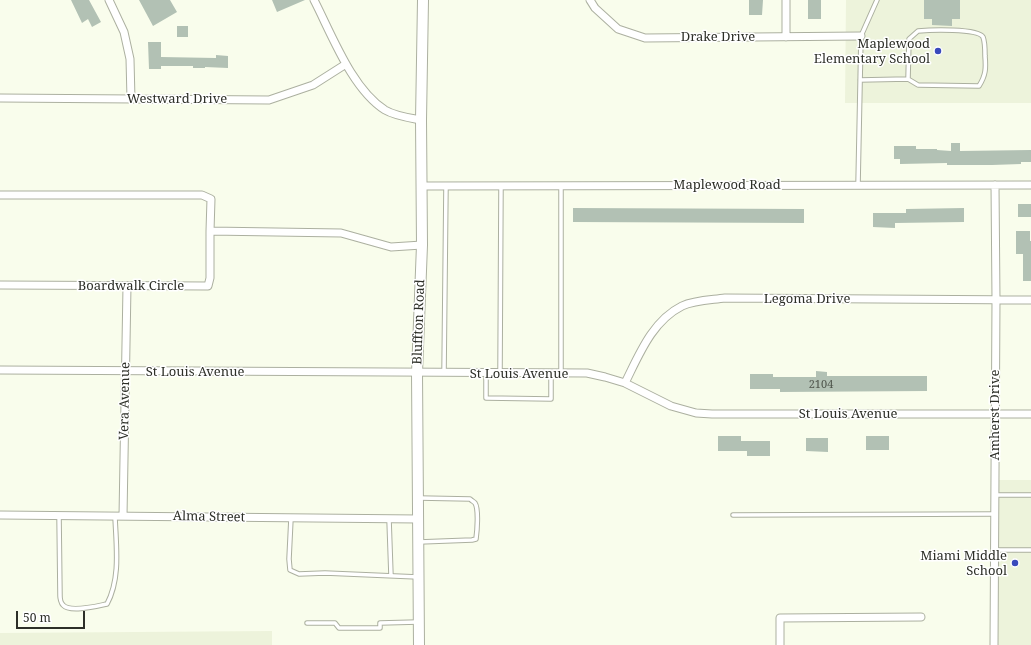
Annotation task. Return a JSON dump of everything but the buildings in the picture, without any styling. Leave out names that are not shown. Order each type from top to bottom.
[{"type":"main road","name":"Bluffton Road","points":[[419,645],[418,373],[422,245],[421,120],[423,0]]},
{"type":"street","points":[[109,0],[124,32],[130,58],[131,99]]},
{"type":"street","points":[[314,0],[346,64],[371,99],[386,111],[421,120]]},
{"type":"street","name":"Drake Drive","points":[[590,0],[595,8],[618,28],[646,38],[861,36]]},
{"type":"street","points":[[786,0],[786,37]]},
{"type":"street","name":"Westward Drive","points":[[0,98],[269,100],[313,85],[346,64]]},
{"type":"street","name":"Amherst Drive","points":[[994,645],[996,300],[995,185]]},
{"type":"street","name":"Maplewood Road","points":[[422,186],[1031,185]]},
{"type":"street","name":"Boardwalk Circle","points":[[0,195],[202,195],[211,200],[210,278],[208,286],[0,285]]},
{"type":"street","points":[[210,231],[341,233],[391,247],[422,245]]},
{"type":"street","name":"Vera Avenue","points":[[123,516],[127,286]]},
{"type":"street","name":"Legoma Drive","points":[[625,383],[642,349],[655,329],[668,316],[682,306],[700,301],[725,298],[1031,300]]},
{"type":"street","name":"St Louis Avenue","points":[[0,370],[587,374],[605,377],[625,383],[671,406],[696,413],[1031,414]]},
{"type":"street","name":"Alma Street","points":[[0,515],[418,519]]},
{"type":"street","points":[[780,645],[780,618],[921,617]]},
{"type":"lane","points":[[858,185],[861,36],[877,0]]},
{"type":"lane","points":[[860,80],[908,79],[918,85],[979,86],[984,78],[986,64],[985,48],[982,37],[978,33],[967,31],[918,30],[909,39],[908,79]]},
{"type":"lane","points":[[444,373],[446,186]]},
{"type":"lane","points":[[500,374],[501,186]]},
{"type":"lane","points":[[561,186],[561,374]]},
{"type":"lane","points":[[486,374],[486,398],[551,399],[551,374]]},
{"type":"lane","points":[[994,495],[1031,495]]},
{"type":"lane","points":[[418,498],[470,499],[474,502],[476,507],[477,533],[476,539],[472,540],[419,542]]},
{"type":"lane","points":[[733,515],[994,514]]},
{"type":"lane","points":[[59,515],[60,596],[62,604],[69,609],[107,604],[112,594],[116,570],[115,516]]},
{"type":"lane","points":[[291,518],[289,559],[290,570],[299,574],[325,573],[419,577]]},
{"type":"lane","points":[[389,519],[391,576]]},
{"type":"lane","points":[[994,550],[1031,550]]},
{"type":"lane","points":[[307,623],[335,623],[338,628],[380,628],[380,623],[419,622]]},
{"type":"shaded area","name":"Maplewood Elementary School","points":[[846,0],[1031,0],[1031,103],[845,103]]},
{"type":"shaded area","name":"Miami Middle School","points":[[998,480],[1031,480],[1031,645],[998,645]]},
{"type":"shaded area","points":[[272,631],[272,645],[0,645],[0,633]]},
{"type":"place","name":"Maplewood Elementary School","points":[[938,51]]},
{"type":"place","name":"Miami Middle School","points":[[1015,563]]}]
